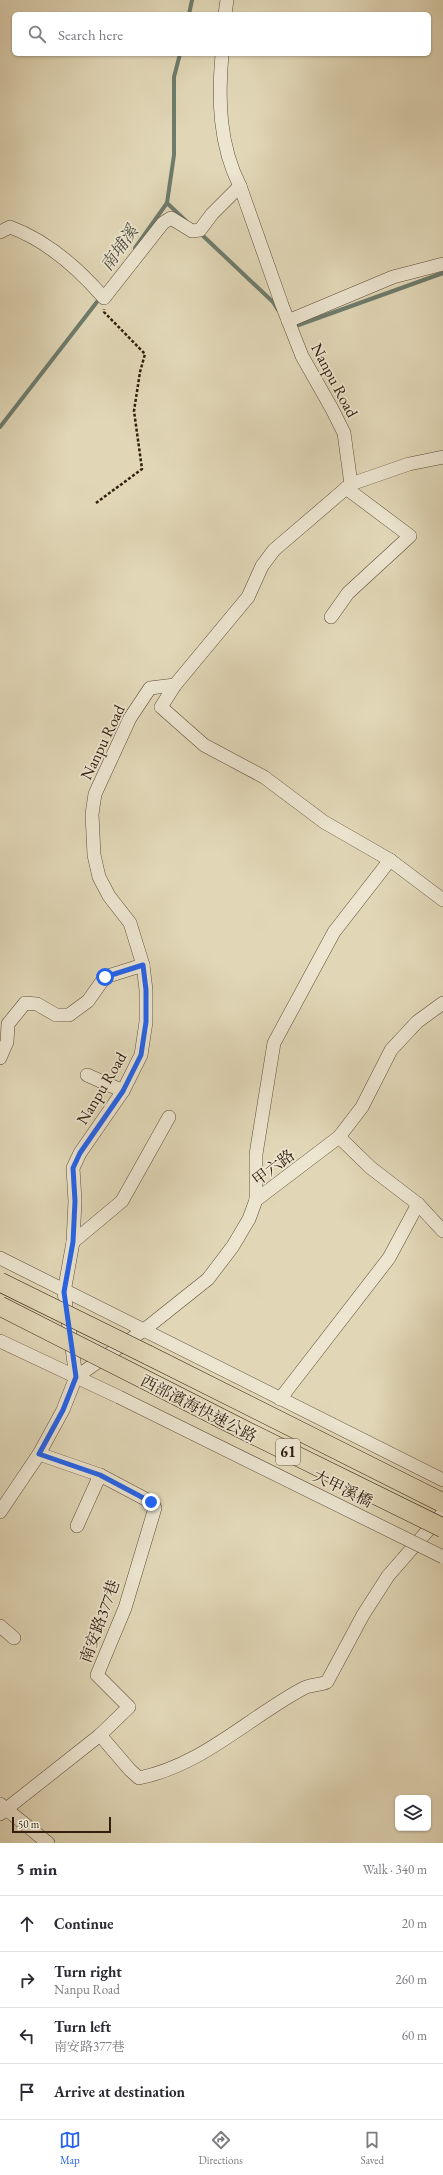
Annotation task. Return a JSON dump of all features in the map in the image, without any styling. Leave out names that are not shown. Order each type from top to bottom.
[{"type":"highway","name":"西部濱海快速公路","points":[[0,1282],[443,1502]]},
{"type":"highway","name":"西部濱海快速公路","points":[[0,1306],[248,1432],[443,1528]]},
{"type":"street","points":[[226,12],[227,0]]},
{"type":"street","name":"Nanpu Road","points":[[222,56],[219,90],[223,132],[231,168],[240,186],[302,356],[332,408],[344,434],[349,486]]},
{"type":"street","points":[[0,232],[10,227],[27,233],[72,263],[104,298],[163,223],[171,218],[192,231],[200,230],[212,214],[240,186]]},
{"type":"street","points":[[288,321],[393,277],[443,264]]},
{"type":"street","points":[[443,457],[409,464],[349,486],[274,550],[262,566],[248,597],[175,685],[161,707],[204,745],[264,778],[324,822],[390,860],[443,900]]},
{"type":"street","points":[[331,617],[348,593],[410,536],[349,486]]},
{"type":"street","name":"Nanpu Road","points":[[0,1512],[39,1454],[63,1410],[76,1377],[64,1292],[73,1242],[75,1201],[73,1168],[80,1153],[123,1091],[141,1055],[146,1022],[146,990],[143,965],[130,923],[109,896],[99,877],[94,855],[92,814],[95,794],[130,718],[150,688],[175,685]]},
{"type":"street","points":[[256,1200],[256,1154],[274,1043],[334,932],[390,860]]},
{"type":"street","points":[[0,1058],[7,1042],[8,1024],[25,1002],[37,1004],[56,1015],[69,1015],[88,1001],[105,977],[143,965]]},
{"type":"street","name":"甲六路","points":[[76,1377],[144,1330],[208,1279],[233,1246],[249,1219],[256,1200],[339,1137],[362,1107],[391,1050],[417,1022],[443,1003]]},
{"type":"street","points":[[87,1075],[123,1091]]},
{"type":"street","points":[[73,1242],[122,1201],[169,1117]]},
{"type":"street","points":[[339,1137],[371,1168],[418,1204],[443,1231]]},
{"type":"street","points":[[280,1399],[389,1258],[418,1204]]},
{"type":"street","points":[[0,1258],[64,1292],[144,1330],[172,1346],[443,1480]]},
{"type":"street","name":"大甲溪橋","points":[[0,1341],[120,1397],[443,1557]]},
{"type":"street","name":"南安路377巷","points":[[2,1809],[100,1735],[129,1707],[96,1675],[126,1608],[155,1508],[151,1502],[100,1475],[39,1454]]},
{"type":"street","points":[[77,1526],[100,1475]]},
{"type":"street","points":[[100,1735],[130,1770],[139,1778],[155,1775],[208,1751],[306,1687],[327,1682],[363,1615],[388,1576],[443,1513]]},
{"type":"street","points":[[0,1626],[14,1638]]},
{"type":"street","points":[[2,1809],[48,1843]]},
{"type":"path","points":[[96,502],[142,468],[134,411],[140,372],[145,354],[104,312],[104,298]]},
{"type":"waterway","name":"南埔溪","points":[[189,12],[192,0]]},
{"type":"waterway","name":"南埔溪","points":[[135,248],[167,203],[174,155],[174,77],[179,56]]},
{"type":"waterway","points":[[167,203],[186,221]]},
{"type":"waterway","points":[[200,233],[273,302],[278,310]]},
{"type":"waterway","points":[[293,327],[443,273]]},
{"type":"waterway","name":"南埔溪","points":[[0,427],[100,298]]},
{"type":"route","points":[[105,977],[143,965],[146,990],[146,1022],[141,1055],[123,1091],[80,1153],[73,1168],[75,1201],[73,1242],[64,1292],[76,1377],[63,1410],[39,1454],[100,1475],[151,1502]]}]
